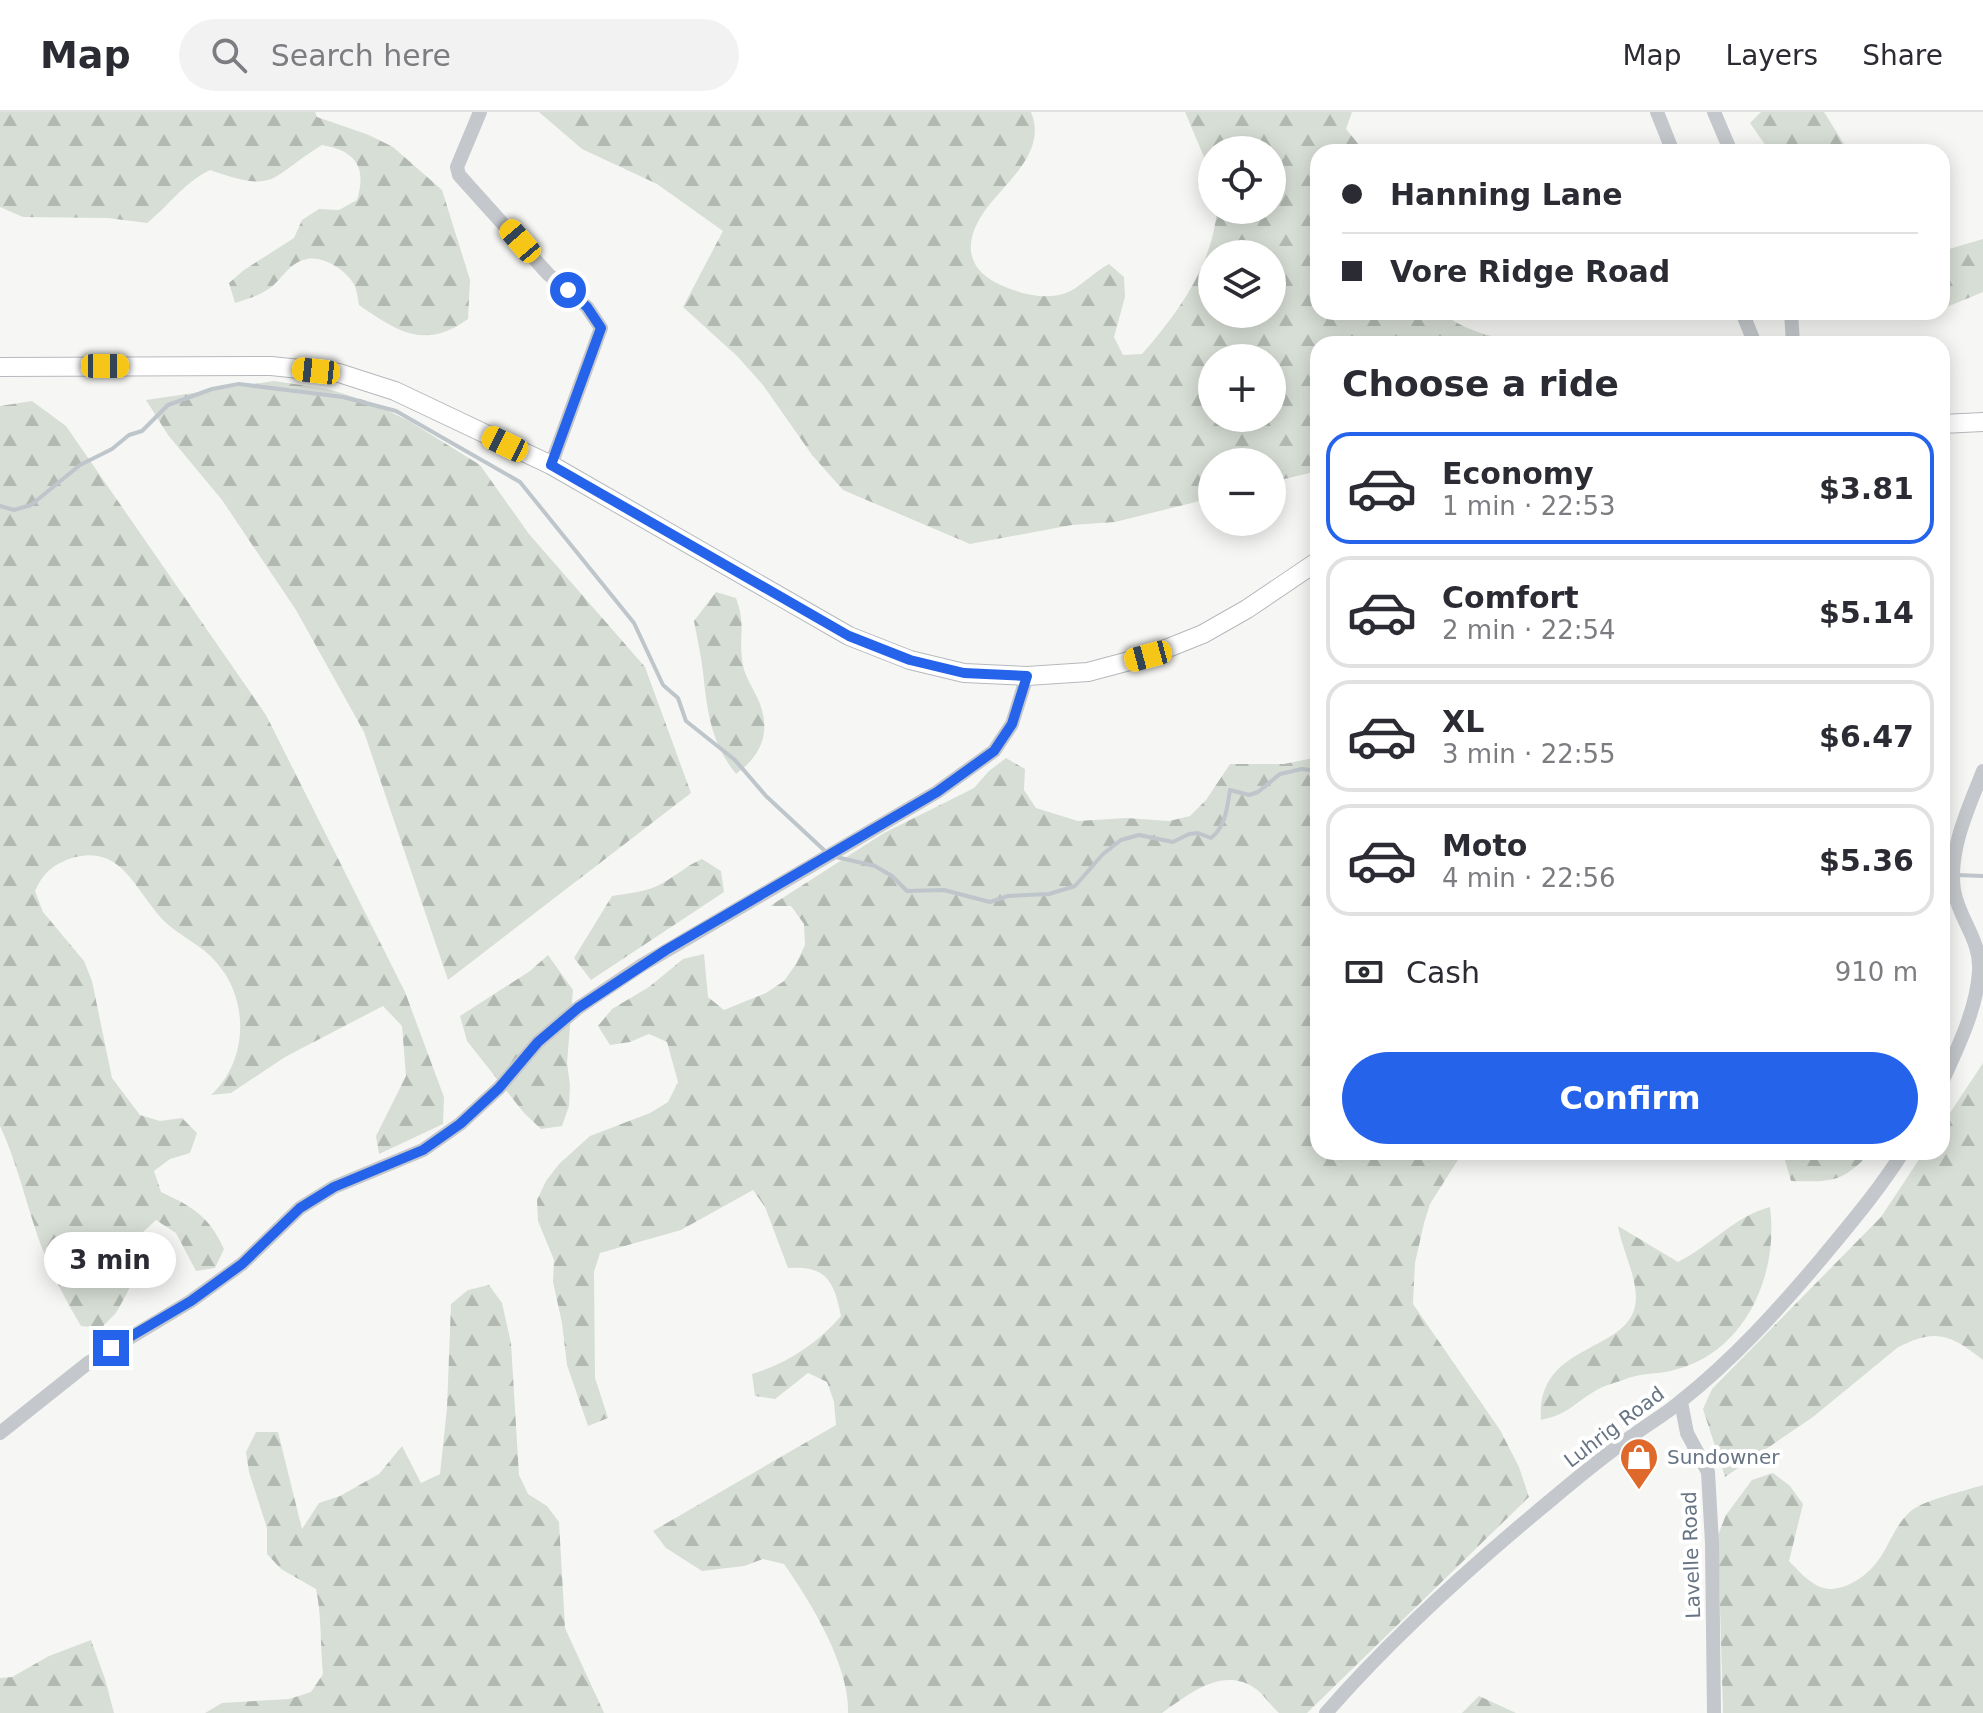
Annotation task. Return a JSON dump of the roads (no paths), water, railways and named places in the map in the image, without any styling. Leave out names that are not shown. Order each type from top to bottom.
[{"type":"main road","points":[[0,367],[258,366],[339,373],[395,391],[551,465],[849,636],[910,660],[964,673],[1027,676],[1088,672],[1162,650],[1203,634],[1310,566]]},
{"type":"main road","points":[[1950,424],[1983,422]]},
{"type":"street","points":[[480,112],[457,167],[459,175],[548,274],[587,307],[601,328],[551,465]]},
{"type":"street","points":[[1657,112],[1670,144]]},
{"type":"street","points":[[1714,112],[1728,144]]},
{"type":"street","points":[[0,1433],[88,1363],[191,1301],[242,1264],[300,1208],[334,1187],[423,1150],[460,1124],[499,1088],[538,1042],[578,1008],[642,965],[937,792],[994,751],[1012,724],[1027,676]]},
{"type":"street","points":[[1950,1062],[1972,1007],[1979,973],[1979,954],[1954,891],[1954,865],[1968,808],[1983,771]]},
{"type":"street","name":"Luhrig Road","points":[[1326,1713],[1440,1595],[1552,1499],[1630,1437],[1681,1402],[1733,1356],[1786,1301],[1848,1227],[1897,1160]]},
{"type":"street","name":"Lavelle Road","points":[[1681,1402],[1687,1433],[1708,1472],[1714,1713]]},
{"type":"waterway","points":[[0,506],[14,510],[31,505],[80,465],[112,449],[129,435],[142,431],[168,405],[212,389],[239,384],[343,397],[396,411],[520,482],[634,623],[663,685],[678,698],[686,721],[735,760],[766,796],[825,851]]},
{"type":"waterway","points":[[832,856],[875,866],[892,876],[907,891],[944,890],[990,902],[1008,896],[1049,894],[1075,886],[1103,854],[1121,840],[1139,835],[1173,842],[1198,833],[1211,838],[1223,822],[1230,790],[1249,795],[1258,792],[1280,774],[1310,770]]},
{"type":"waterway","points":[[1956,875],[1983,876]]},
{"type":"place","name":"Sundowner","points":[[1639,1491]]}]
